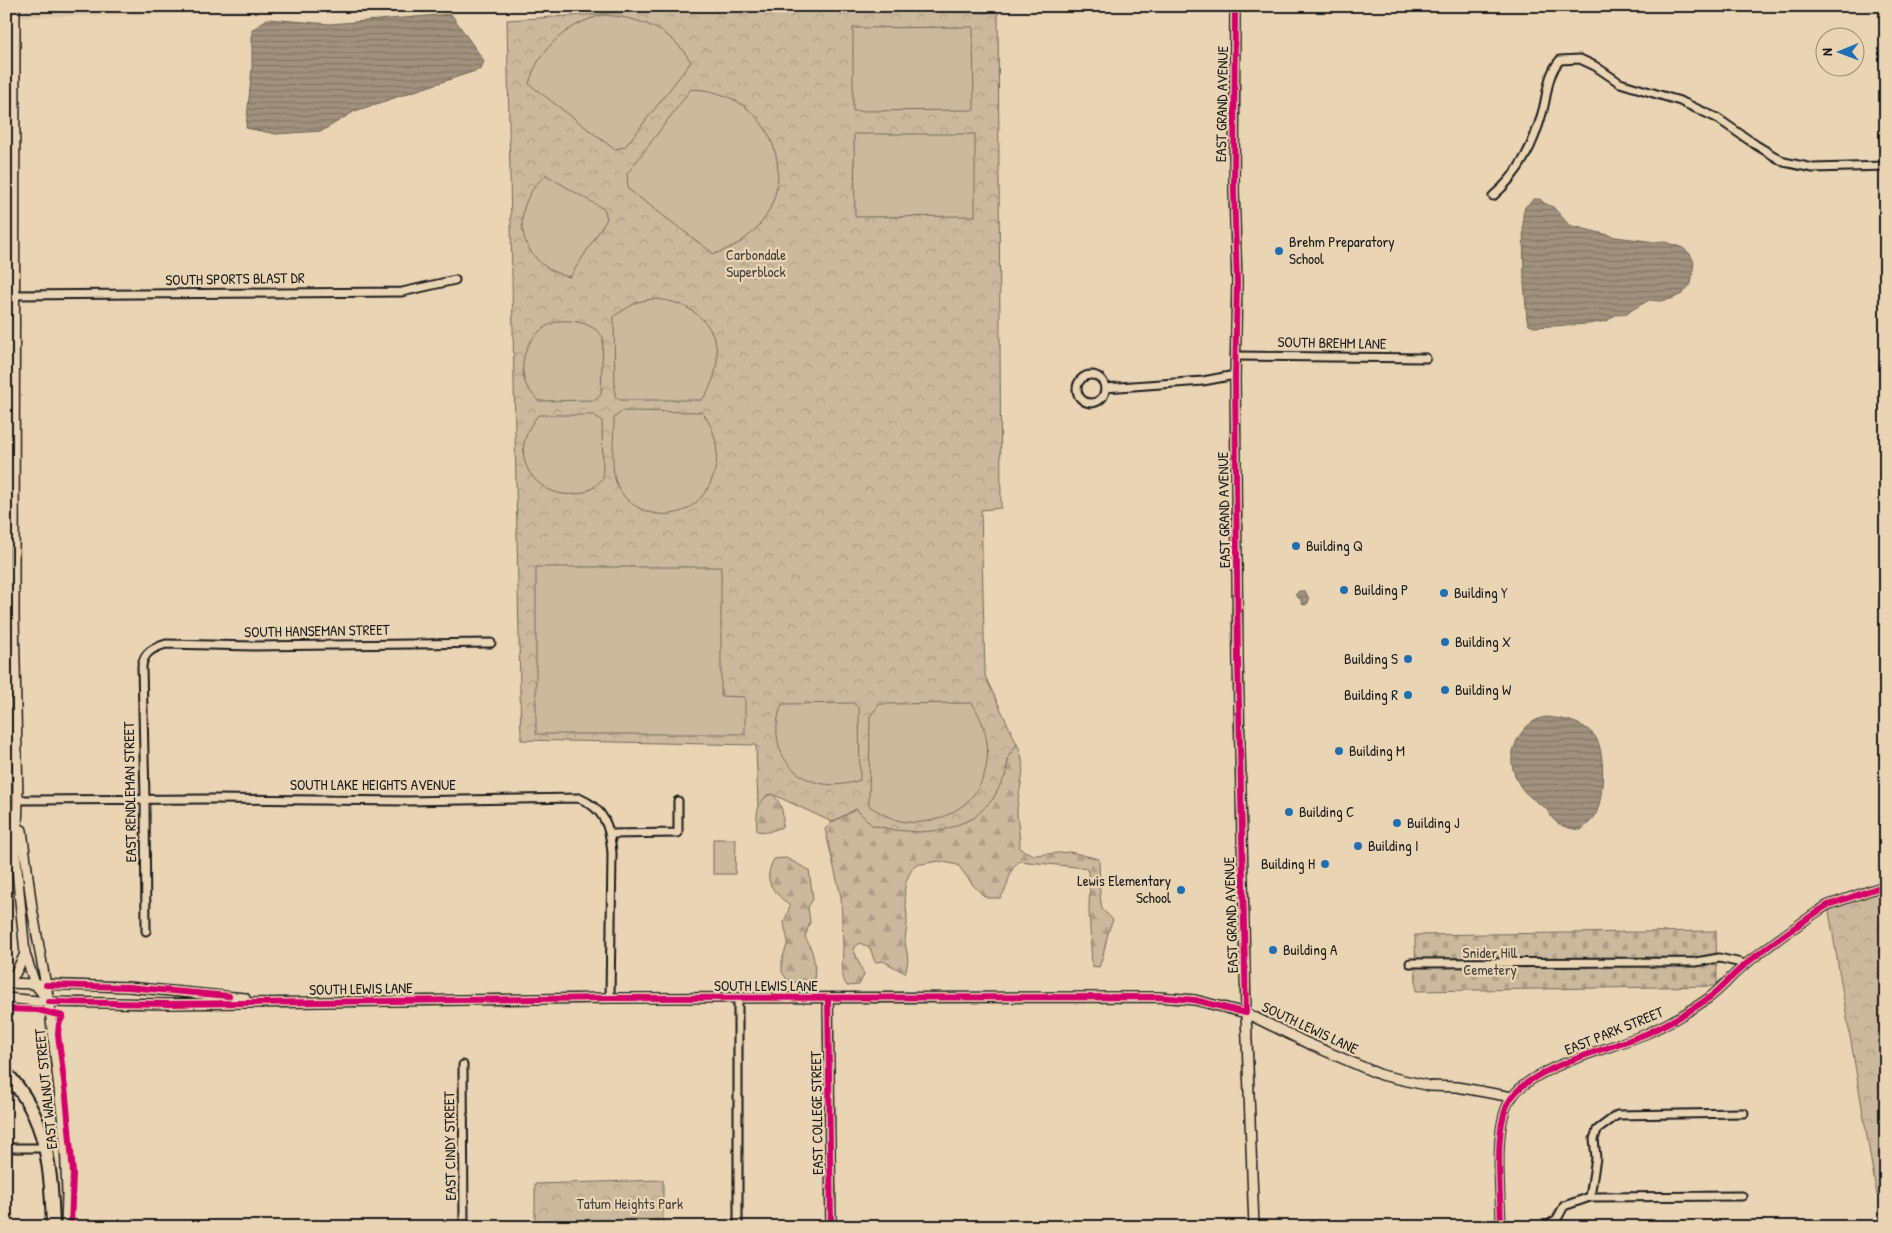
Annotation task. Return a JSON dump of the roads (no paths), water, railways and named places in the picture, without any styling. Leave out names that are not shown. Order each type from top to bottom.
[{"type":"highway","name":"EAST WALNUT STREET","points":[[6,1073],[20,1090],[36,1118],[47,1148],[52,1186],[53,1227]]},
{"type":"street","name":"EAST WALNUT STREET","points":[[15,6],[14,616],[18,800],[16,859],[25,954],[35,984],[49,1002]]},
{"type":"street","name":"EAST GRAND AVENUE","points":[[1235,6],[1234,191],[1237,282],[1235,375],[1238,662],[1246,1013],[1254,1227]]},
{"type":"street","points":[[1493,196],[1508,182],[1524,161],[1542,112],[1551,70],[1560,60],[1570,59],[1580,59],[1595,66],[1620,83],[1680,101],[1717,118],[1756,146],[1784,162],[1813,168],[1886,166]]},
{"type":"street","name":"SOUTH SPORTS BLAST DR","points":[[15,295],[402,292],[455,280]]},
{"type":"street","name":"SOUTH BREHM LANE","points":[[1236,356],[1426,358]]},
{"type":"street","points":[[1104,388],[1203,381],[1235,375]]},
{"type":"street","name":"SOUTH HANSEMAN STREET","points":[[146,654],[154,648],[166,644],[254,646],[491,642]]},
{"type":"street","name":"EAST RENDLEMAN STREET","points":[[146,654],[142,666],[146,931]]},
{"type":"street","name":"SOUTH LAKE HEIGHTS AVENUE","points":[[18,800],[406,801],[579,798],[589,802],[600,811],[610,834]]},
{"type":"street","name":"EAST WALNUT STREET","points":[[18,800],[32,908],[49,1002],[65,1141],[66,1227]]},
{"type":"street","points":[[610,998],[612,853],[610,834],[678,832],[678,801]]},
{"type":"street","name":"EAST PARK STREET","points":[[1501,1227],[1501,1128],[1504,1110],[1520,1088],[1542,1073],[1647,1033],[1672,1021],[1710,997],[1746,964],[1828,905],[1886,885]]},
{"type":"street","points":[[6,981],[15,974],[25,954]]},
{"type":"street","points":[[1410,963],[1696,962],[1719,958],[1746,964]]},
{"type":"street","name":"SOUTH LEWIS LANE","points":[[6,981],[46,985],[163,990],[284,1002]]},
{"type":"street","name":"SOUTH LEWIS LANE","points":[[6,998],[49,1002],[169,1004],[610,998],[1158,997],[1195,1000],[1246,1013],[1306,1043],[1381,1075],[1430,1086],[1457,1087],[1512,1097]]},
{"type":"street","points":[[738,998],[738,1227]]},
{"type":"street","name":"EAST COLLEGE STREET","points":[[828,998],[831,1227]]},
{"type":"street","name":"EAST CINDY STREET","points":[[463,1065],[464,1227]]},
{"type":"street","points":[[1590,1197],[1596,1158],[1594,1139],[1597,1130],[1617,1115],[1744,1113]]},
{"type":"street","points":[[6,1148],[47,1148]]},
{"type":"street","points":[[1545,1227],[1557,1219],[1564,1206],[1590,1197],[1742,1196]]},
{"type":"place","name":"Brehm Preparatory School","points":[[1279,251]]},
{"type":"place","name":"Building Q","points":[[1296,546]]},
{"type":"place","name":"Building P","points":[[1344,590]]},
{"type":"place","name":"Building Y","points":[[1444,593]]},
{"type":"place","name":"Building X","points":[[1445,642]]},
{"type":"place","name":"Building S","points":[[1408,659]]},
{"type":"place","name":"Building W","points":[[1445,690]]},
{"type":"place","name":"Building R","points":[[1408,695]]},
{"type":"place","name":"Building M","points":[[1339,751]]},
{"type":"place","name":"Building C","points":[[1289,812]]},
{"type":"place","name":"Building J","points":[[1397,823]]},
{"type":"place","name":"Building I","points":[[1358,846]]},
{"type":"place","name":"Building H","points":[[1325,864]]},
{"type":"place","name":"Lewis Elementary School","points":[[1181,890]]},
{"type":"place","name":"Building A","points":[[1273,950]]},
{"type":"park label","name":"Carbondale Superblock","points":[[756,264]]},
{"type":"park label","name":"Snider Hill Cemetery","points":[[1490,962]]},
{"type":"park label","name":"Tatum Heights Park","points":[[630,1204]]}]
